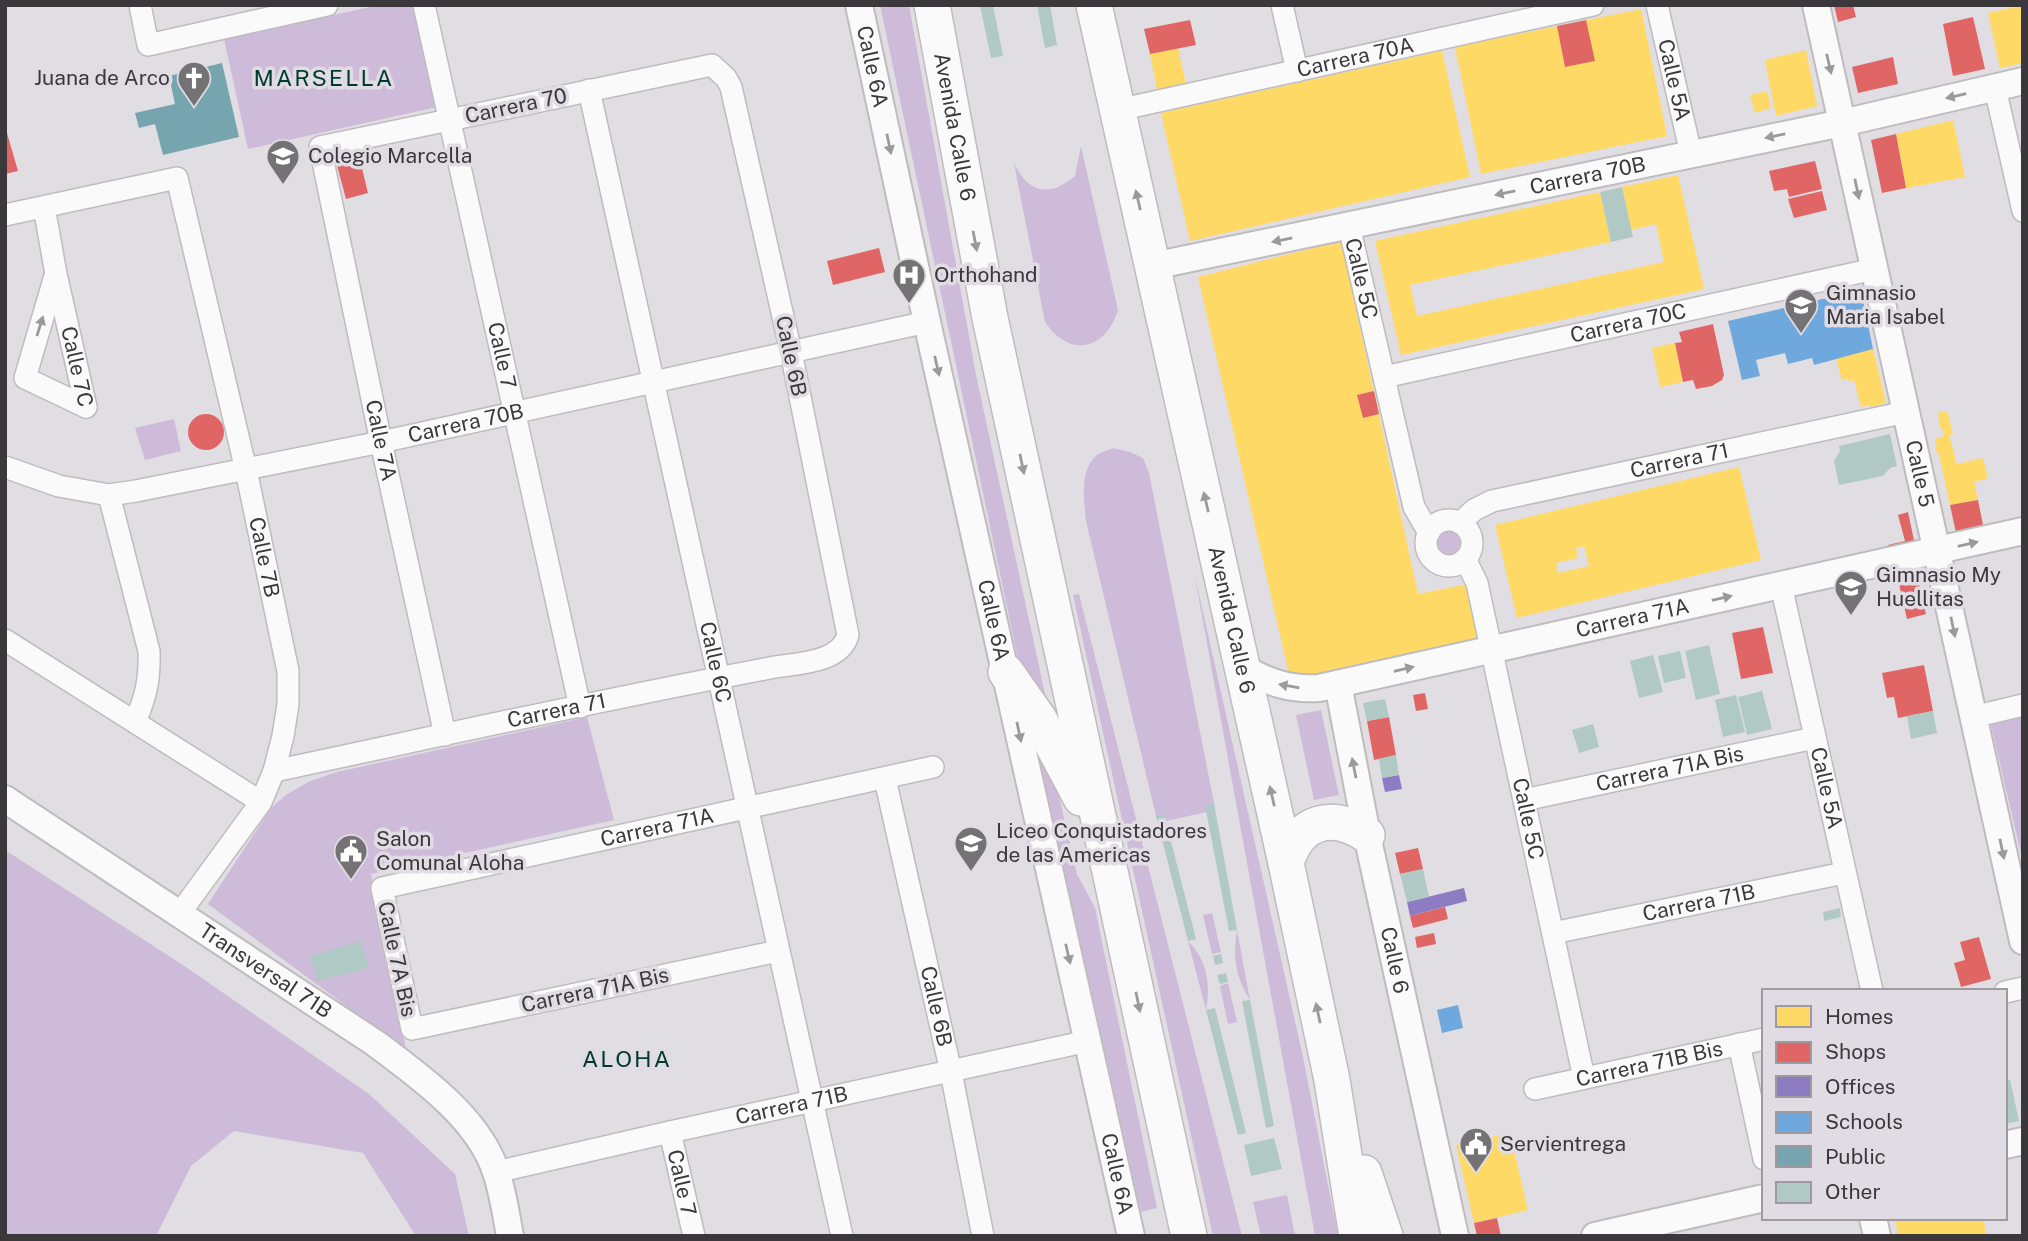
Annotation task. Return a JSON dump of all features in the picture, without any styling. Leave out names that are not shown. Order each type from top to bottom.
[{"type":"highway","name":"Avenida Calle 6","points":[[932,5],[990,318],[1188,1234]]},
{"type":"highway","name":"Avenida Calle 6","points":[[1094,5],[1286,863],[1332,1080],[1357,1236]]},
{"type":"highway","points":[[1006,672],[1045,730],[1102,839]]},
{"type":"highway","points":[[1286,863],[1295,842],[1311,826],[1340,821],[1367,835]]},
{"type":"highway","points":[[1332,1080],[1384,1236]]},
{"type":"street","points":[[140,5],[148,45],[284,10],[327,5]]},
{"type":"street","name":"Calle 7","points":[[424,5],[580,707]]},
{"type":"street","name":"Calle 6A","points":[[859,5],[1130,1236]]},
{"type":"street","points":[[1282,5],[1297,71]]},
{"type":"street","name":"Carrera 70A","points":[[1118,110],[1593,5]]},
{"type":"street","name":"Calle 5A","points":[[1657,5],[1691,154]]},
{"type":"street","name":"Calle 5","points":[[1816,5],[2023,942]]},
{"type":"street","name":"Carrera 70","points":[[320,147],[712,65]]},
{"type":"street","name":"Calle 6B","points":[[712,65],[731,87],[791,352],[848,635],[846,645],[839,652]]},
{"type":"street","name":"Carrera 70B","points":[[1153,266],[1842,123],[2023,81]]},
{"type":"street","points":[[1995,88],[2023,211]]},
{"type":"street","name":"Calle 6C","points":[[589,90],[842,1236]]},
{"type":"street","name":"Calle 7A","points":[[320,147],[445,735]]},
{"type":"street","name":"Calle 7B","points":[[44,207],[177,178],[246,470],[288,671],[288,704],[283,736],[274,771],[261,802],[180,913]]},
{"type":"street","points":[[5,215],[44,207]]},
{"type":"street","name":"Calle 7C","points":[[44,207],[86,407],[25,378],[56,274]]},
{"type":"street","name":"Calle 5C","points":[[1349,226],[1413,507],[1429,533]]},
{"type":"street","name":"Carrera 70C","points":[[1384,377],[1874,269]]},
{"type":"street","name":"Carrera 70B","points":[[5,467],[59,485],[109,495],[177,485],[927,322]]},
{"type":"street","name":"Carrera 71","points":[[1460,523],[1474,510],[1492,501],[1906,412]]},
{"type":"street","points":[[109,495],[149,651],[150,677],[145,700],[135,722]]},
{"type":"street","points":[[1439,523],[1460,523],[1466,527],[1472,540],[1470,554],[1453,566],[1439,563],[1433,559],[1427,547],[1429,533],[1439,523]]},
{"type":"street","name":"Carrera 71A","points":[[1243,668],[1265,681],[1290,688],[1319,688],[2023,531]]},
{"type":"street","name":"Calle 5C","points":[[1465,559],[1477,583],[1584,1078]]},
{"type":"street","name":"Calle 5A","points":[[1781,585],[1872,989]]},
{"type":"street","points":[[5,640],[261,802]]},
{"type":"street","name":"Carrera 71","points":[[274,771],[839,652]]},
{"type":"street","name":"Calle 6","points":[[1338,684],[1367,835],[1455,1236]]},
{"type":"street","points":[[1973,717],[2023,705]]},
{"type":"street","name":"Carrera 71A Bis","points":[[1524,800],[1814,738]]},
{"type":"street","name":"Carrera 71A","points":[[382,888],[933,767]]},
{"type":"street","name":"Calle 6B","points":[[885,779],[951,1072],[982,1236]]},
{"type":"street","name":"Transversal 71B","points":[[5,799],[180,913],[375,1044],[425,1081],[452,1106],[473,1131],[488,1153],[496,1172]]},
{"type":"street","name":"Carrera 71B","points":[[1553,933],[1844,873]]},
{"type":"street","name":"Calle 7A Bis","points":[[382,888],[412,1029]]},
{"type":"street","name":"Carrera 71A Bis","points":[[412,1029],[778,951]]},
{"type":"street","name":"Carrera 71B Bis","points":[[1535,1089],[1762,1039]]},
{"type":"street","name":"Carrera 71B","points":[[496,1172],[1088,1041]]},
{"type":"street","points":[[1739,1044],[1762,1150]]},
{"type":"street","name":"Calle 7","points":[[670,1132],[694,1236]]},
{"type":"street","points":[[496,1172],[510,1236]]},
{"type":"street","points":[[1595,1236],[1762,1198]]},
{"type":"shaded area","points":[[379,5],[414,5],[437,107],[248,149],[224,39]]},
{"type":"shaded area","points":[[880,5],[909,5],[976,375],[1050,717],[1022,678]]},
{"type":"shaded area","points":[[1081,146],[1118,310],[1112,324],[1096,341],[1075,345],[1054,334],[1045,322],[1014,163],[1026,181],[1033,186],[1040,189],[1056,187],[1075,176]]},
{"type":"shaded area","points":[[174,419],[181,451],[145,460],[135,428]]},
{"type":"shaded area","points":[[1113,448],[1143,458],[1149,473],[1214,803],[1207,812],[1166,821],[1164,814],[1156,816],[1086,521],[1084,486],[1087,469],[1097,455]]},
{"type":"shaded area","points":[[1450,528],[1461,533],[1466,544],[1461,555],[1450,560],[1439,555],[1434,544],[1439,533]]},
{"type":"shaded area","points":[[1194,572],[1303,1057],[1338,1236],[1315,1236]]},
{"type":"shaded area","points":[[1079,594],[1242,1236],[1213,1236],[1073,595]]},
{"type":"shaded area","points":[[1321,710],[1339,795],[1314,800],[1296,715]]},
{"type":"shaded area","points":[[2023,714],[2023,862],[1990,721]]},
{"type":"shaded area","points":[[587,717],[614,820],[371,874],[406,1050],[208,904],[271,808],[286,795],[310,781],[337,772]]},
{"type":"shaded area","points":[[1033,729],[1049,753],[1077,874],[1095,908],[1157,1208],[1141,1212]]},
{"type":"shaded area","points":[[5,850],[186,967],[369,1094],[455,1174],[469,1236],[416,1236],[363,1153],[234,1131],[191,1166],[156,1236],[5,1236]]},
{"type":"shaded area","points":[[1212,913],[1221,952],[1212,954],[1203,915]]},
{"type":"shaded area","points":[[1237,930],[1250,1000],[1236,966]]},
{"type":"shaded area","points":[[1188,941],[1200,956],[1206,973],[1206,1010]]},
{"type":"shaded area","points":[[1228,983],[1237,1022],[1228,1024],[1220,986]]},
{"type":"shaded area","points":[[1287,1195],[1295,1236],[1261,1236],[1253,1202]]},
{"type":"building: Homes","points":[[2020,6],[2023,19],[2023,63],[2000,68],[1988,13]]},
{"type":"building: Homes","points":[[1641,9],[1667,136],[1481,174],[1455,47]]},
{"type":"building: Homes","points":[[1178,48],[1187,89],[1158,95],[1150,54]]},
{"type":"building: Homes","points":[[1806,50],[1817,106],[1776,116],[1765,60]]},
{"type":"building: Homes","points":[[1442,51],[1470,177],[1190,241],[1161,113]]},
{"type":"building: Homes","points":[[1767,91],[1771,108],[1755,113],[1750,95]]},
{"type":"building: Homes","points":[[1953,120],[1965,177],[1906,188],[1896,134]]},
{"type":"building: Homes","points":[[1678,175],[1704,289],[1401,355],[1375,241],[1600,192],[1611,242],[1410,285],[1417,316],[1664,262],[1656,224],[1631,230],[1622,187]]},
{"type":"building: Homes","points":[[1341,241],[1418,594],[1468,584],[1483,645],[1291,683],[1198,277]]},
{"type":"building: Homes","points":[[1675,343],[1683,382],[1660,387],[1652,348]]},
{"type":"building: Homes","points":[[1873,349],[1886,403],[1861,407],[1854,380],[1842,380],[1836,359]]},
{"type":"building: Homes","points":[[1947,411],[1953,434],[1949,435],[1957,464],[1983,458],[1988,478],[1974,482],[1978,500],[1950,505],[1935,448],[1935,439],[1944,436],[1938,413]]},
{"type":"building: Homes","points":[[1739,467],[1761,560],[1517,618],[1495,525]],"holes":[[[1584,546],[1589,566],[1558,573],[1556,563],[1578,558],[1576,548]]]},
{"type":"building: Homes","points":[[1510,1133],[1528,1210],[1474,1223],[1456,1145]]},
{"type":"building: Homes","points":[[1895,1220],[1983,1220],[1987,1236],[1898,1236]]},
{"type":"building: Shops","points":[[1834,5],[1853,5],[1856,17],[1838,22]]},
{"type":"building: Shops","points":[[1973,17],[1985,69],[1953,76],[1943,24]]},
{"type":"building: Shops","points":[[1190,20],[1196,45],[1150,54],[1144,29]]},
{"type":"building: Shops","points":[[1586,20],[1595,61],[1565,67],[1557,26]]},
{"type":"building: Shops","points":[[1893,57],[1898,84],[1858,93],[1852,67]]},
{"type":"building: Shops","points":[[5,126],[18,171],[5,174]]},
{"type":"building: Shops","points":[[1896,134],[1906,188],[1882,193],[1871,140]]},
{"type":"building: Shops","points":[[358,152],[368,193],[346,199],[335,158]]},
{"type":"building: Shops","points":[[1815,161],[1822,189],[1789,197],[1787,189],[1774,191],[1769,171]]},
{"type":"building: Shops","points":[[1822,191],[1827,210],[1794,218],[1788,199]]},
{"type":"building: Shops","points":[[879,248],[885,272],[833,285],[827,261]]},
{"type":"building: Shops","points":[[1713,324],[1724,375],[1722,380],[1712,386],[1696,389],[1693,380],[1683,382],[1675,343],[1682,342],[1679,332]]},
{"type":"building: Shops","points":[[1374,391],[1379,414],[1363,418],[1357,395]]},
{"type":"building: Shops","points":[[206,414],[219,419],[224,432],[219,445],[206,450],[193,445],[188,432],[193,419]]},
{"type":"building: Shops","points":[[1978,500],[1984,530],[1956,533],[1950,505]]},
{"type":"building: Shops","points":[[1908,512],[1915,545],[1890,551],[1888,545],[1905,541],[1898,515]]},
{"type":"building: Shops","points":[[1918,579],[1926,614],[1907,619],[1899,584]]},
{"type":"building: Shops","points":[[1763,627],[1773,673],[1741,679],[1732,633]]},
{"type":"building: Shops","points":[[1924,665],[1933,711],[1898,718],[1894,697],[1887,698],[1882,673]]},
{"type":"building: Shops","points":[[1425,693],[1428,709],[1416,711],[1413,695]]},
{"type":"building: Shops","points":[[1389,717],[1396,755],[1374,760],[1367,721]]},
{"type":"building: Shops","points":[[1418,848],[1423,869],[1400,874],[1395,853]]},
{"type":"building: Shops","points":[[1445,907],[1448,919],[1413,928],[1410,916]]},
{"type":"building: Shops","points":[[1434,933],[1436,944],[1417,948],[1415,937]]},
{"type":"building: Shops","points":[[1979,937],[1991,979],[1961,987],[1954,963],[1965,960],[1960,942]]},
{"type":"building: Shops","points":[[1497,1218],[1501,1236],[1477,1236],[1474,1223]]},
{"type":"building: Offices","points":[[1399,775],[1402,789],[1385,792],[1382,778]]},
{"type":"building: Offices","points":[[1464,888],[1467,901],[1410,916],[1407,902]]},
{"type":"building: Schools","name":"Gimnasio Maria Isabel","points":[[1861,290],[1873,349],[1814,365],[1812,358],[1788,364],[1785,353],[1756,360],[1760,376],[1742,380],[1728,321]]},
{"type":"building: Schools","points":[[1458,1005],[1463,1028],[1442,1033],[1437,1010]]},
{"type":"building: Public","name":"Juana de Arco","points":[[222,63],[239,137],[163,155],[155,124],[139,128],[135,113],[175,104],[169,76]]},
{"type":"building: Other","points":[[980,5],[993,5],[1003,56],[991,58]]},
{"type":"building: Other","points":[[1037,5],[1050,5],[1057,45],[1045,48]]},
{"type":"building: Other","points":[[1622,187],[1633,237],[1611,242],[1600,192]]},
{"type":"building: Other","points":[[1890,434],[1897,466],[1890,468],[1883,476],[1839,485],[1834,461],[1840,451],[1839,446]]},
{"type":"building: Other","points":[[1709,645],[1720,694],[1696,700],[1685,651]]},
{"type":"building: Other","points":[[1680,651],[1686,678],[1664,683],[1658,656]]},
{"type":"building: Other","points":[[1653,655],[1663,692],[1639,698],[1630,661]]},
{"type":"building: Other","points":[[1762,691],[1772,729],[1747,735],[1738,697]]},
{"type":"building: Other","points":[[1736,695],[1745,732],[1723,737],[1715,700]]},
{"type":"building: Other","points":[[1385,699],[1389,717],[1367,721],[1363,703]]},
{"type":"building: Other","points":[[1933,711],[1937,733],[1911,739],[1907,716]]},
{"type":"building: Other","points":[[1593,724],[1599,747],[1579,753],[1572,730]]},
{"type":"building: Other","points":[[1396,755],[1399,775],[1382,778],[1379,759]]},
{"type":"building: Other","points":[[1214,803],[1237,930],[1229,931],[1205,805]]},
{"type":"building: Other","points":[[1164,814],[1196,939],[1188,941],[1156,816]]},
{"type":"building: Other","points":[[1423,869],[1429,897],[1407,902],[1400,874]]},
{"type":"building: Other","points":[[1840,908],[1841,917],[1824,921],[1823,912]]},
{"type":"building: Other","points":[[361,941],[369,968],[318,981],[309,956]]},
{"type":"building: Other","points":[[1221,954],[1223,963],[1215,965],[1213,956]]},
{"type":"building: Other","points":[[1226,973],[1228,982],[1220,984],[1217,975]]},
{"type":"building: Other","points":[[1250,1000],[1274,1126],[1266,1128],[1242,1001]]},
{"type":"building: Other","points":[[1215,1008],[1246,1133],[1238,1135],[1206,1010]]},
{"type":"building: Other","points":[[2010,1080],[2019,1121],[2007,1124],[2007,1081]]},
{"type":"building: Other","points":[[1274,1138],[1282,1169],[1251,1176],[1244,1145]]},
{"type":"place","name":"Juana de Arco","points":[[194,108]]},
{"type":"place","name":"Colegio Marcella","points":[[283,186]]},
{"type":"place","name":"Orthohand","points":[[909,305]]},
{"type":"place","name":"Gimnasio Maria Isabel","points":[[1801,335]]},
{"type":"place","name":"Gimnasio My Huellitas","points":[[1851,617]]},
{"type":"place","name":"Liceo Conquistadores de las Americas","points":[[971,873]]},
{"type":"place","name":"Salon Comunal Aloha","points":[[351,881]]},
{"type":"place","name":"Servientrega","points":[[1476,1174]]},
{"type":"district","name":"MARSELLA","points":[[324,78]]},
{"type":"district","name":"ALOHA","points":[[627,1059]]}]
